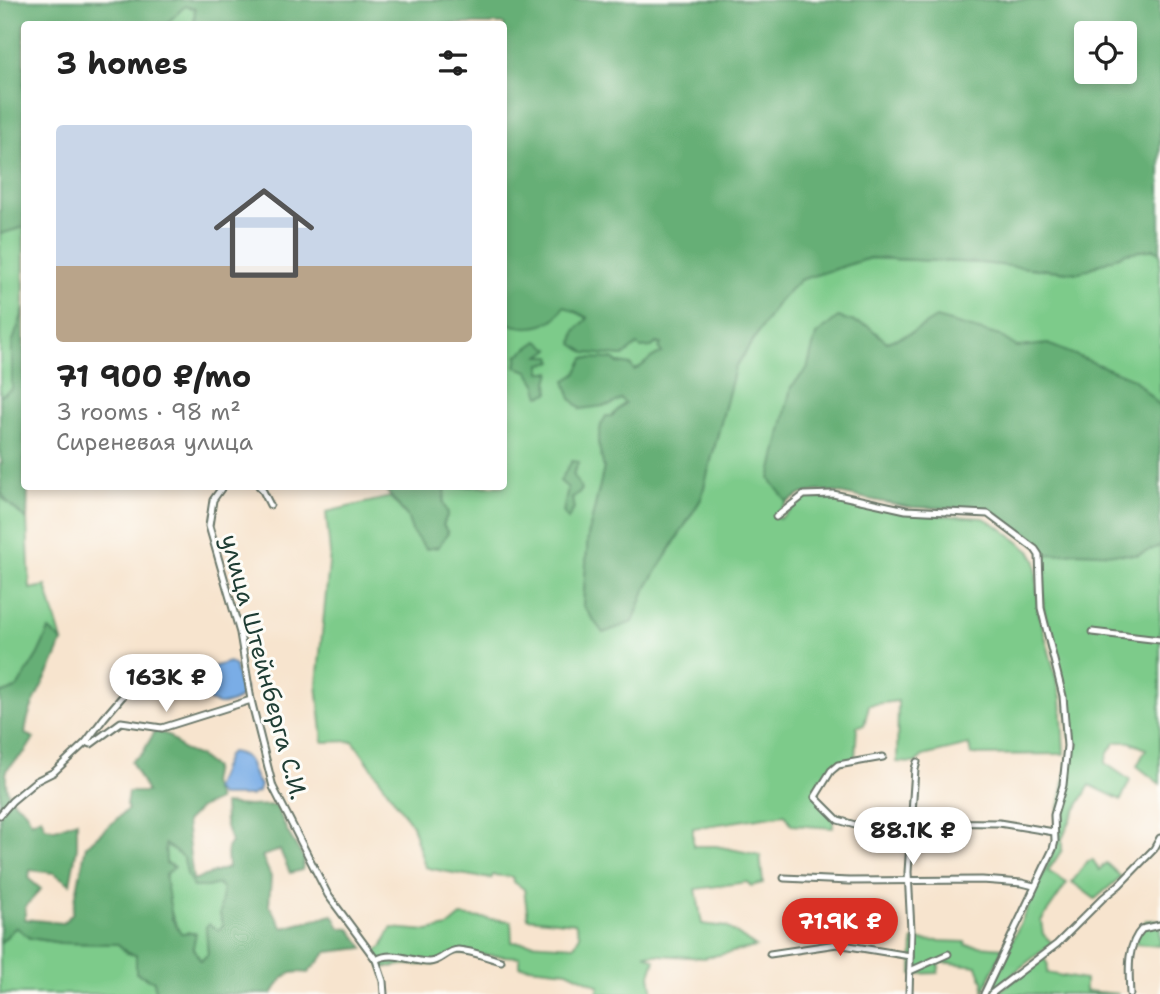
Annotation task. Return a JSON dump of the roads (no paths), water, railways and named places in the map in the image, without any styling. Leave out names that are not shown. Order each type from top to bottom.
[{"type":"street","name":"улица Штейнберга С.И.","points":[[220,490],[213,500],[209,526],[240,634],[251,700],[273,788],[328,895],[376,960]]},
{"type":"street","points":[[262,490],[270,505]]},
{"type":"street","points":[[776,517],[804,495],[833,494],[906,510],[988,514],[1035,549],[1040,564],[1041,608],[1063,696],[1067,746],[1063,785],[1054,815],[1053,849],[984,994]]},
{"type":"street","points":[[1092,632],[1160,640]]},
{"type":"street","points":[[0,816],[12,801],[36,781],[54,772],[86,742],[139,677]]},
{"type":"street","points":[[86,742],[91,744],[121,722],[162,728],[251,700]]},
{"type":"street","points":[[883,757],[838,765],[831,771],[815,797],[838,820],[855,825],[911,822],[999,823],[1054,832]]},
{"type":"street","points":[[909,994],[911,822],[917,762]]},
{"type":"street","points":[[991,994],[1057,944],[1157,850],[1160,838]]},
{"type":"street","points":[[784,878],[982,880],[1034,886]]},
{"type":"street","points":[[1130,994],[1129,960],[1134,939],[1142,929],[1160,925]]},
{"type":"street","points":[[770,954],[837,944],[910,956]]},
{"type":"street","points":[[384,994],[376,960],[383,956],[435,962],[450,951],[457,950],[501,961]]},
{"type":"street","points":[[910,971],[948,954]]},
{"type":"water","points":[[229,662],[235,666],[239,684],[245,688],[243,694],[234,702],[223,704],[211,701],[206,698],[209,668]]},
{"type":"water","points":[[231,752],[248,760],[260,785],[258,792],[250,796],[220,796],[214,789]]}]
